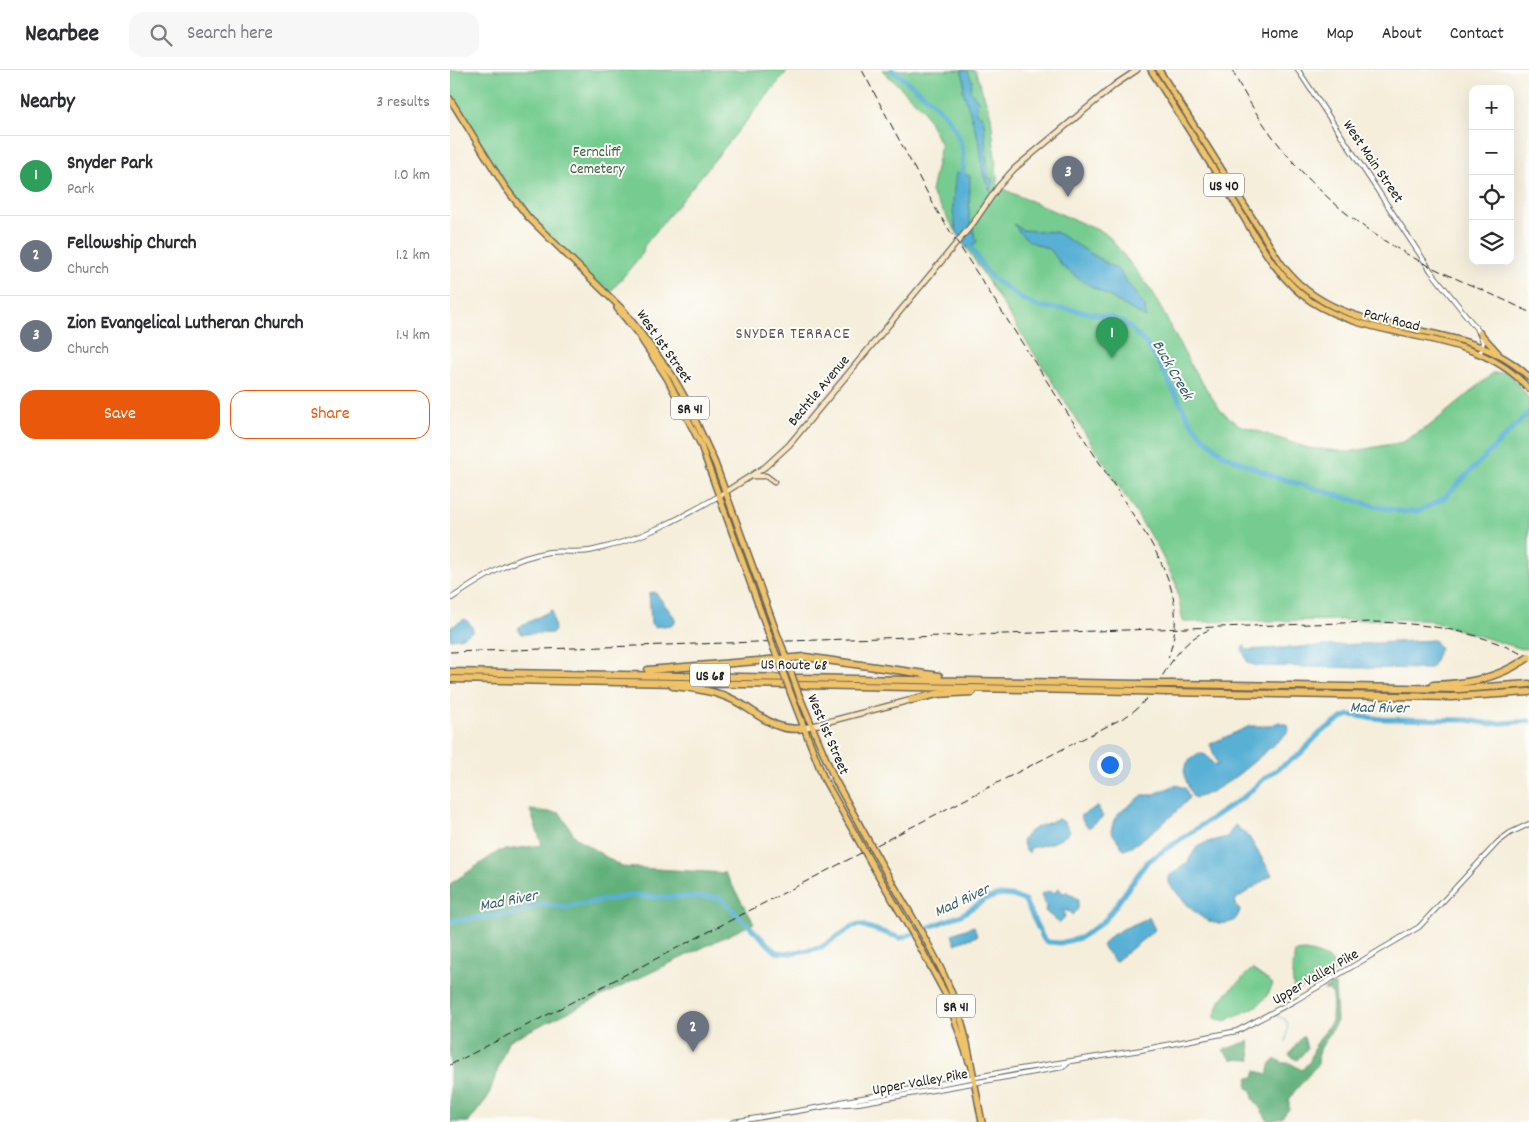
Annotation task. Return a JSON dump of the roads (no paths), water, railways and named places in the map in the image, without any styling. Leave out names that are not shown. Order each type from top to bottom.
[{"type":"highway","points":[[579,673],[674,669],[786,657],[827,658],[970,680]]},
{"type":"highway","points":[[1389,688],[1476,681],[1498,674],[1529,657]]},
{"type":"highway","name":"US Route 68","points":[[450,672],[1389,688]]},
{"type":"highway","name":"US Route 68","points":[[450,679],[1452,697],[1529,692]]},
{"type":"highway","points":[[647,682],[716,693],[743,705],[781,728],[792,730],[804,728]]},
{"type":"highway","name":"US 68","points":[[1389,688],[1477,689],[1529,684]]},
{"type":"highway","points":[[911,700],[951,693],[1029,689]]},
{"type":"main road","name":"Bechtle Avenue","points":[[719,496],[769,464],[789,445],[974,222],[998,186],[1023,160],[1116,84],[1137,70]]},
{"type":"main road","name":"US 40","points":[[1151,70],[1275,265],[1305,293]]},
{"type":"main road","name":"US 40","points":[[1159,70],[1273,251],[1305,293]]},
{"type":"main road","name":"West 1st Street","points":[[450,99],[516,202],[541,231],[624,311],[672,375],[694,415],[726,492],[799,694],[834,778],[953,995],[970,1050],[982,1122]]},
{"type":"main road","name":"Park Road","points":[[1305,293],[1354,316],[1482,347]]},
{"type":"main road","name":"Park Road","points":[[1305,293],[1312,303],[1343,319],[1362,326],[1480,353]]},
{"type":"main road","name":"West 1st Street","points":[[607,296],[638,334],[667,378],[700,443],[774,649],[824,779],[918,943],[946,997],[974,1080]]},
{"type":"main road","points":[[1480,333],[1498,353]]},
{"type":"main road","name":"US 40","points":[[1482,347],[1498,353],[1529,377]]},
{"type":"main road","name":"US 40","points":[[1480,353],[1505,366],[1529,389]]},
{"type":"main road","points":[[752,476],[766,476],[774,482]]},
{"type":"main road","points":[[804,728],[911,700]]},
{"type":"street","name":"West Main Street","points":[[1298,70],[1437,274],[1437,277],[1462,313],[1480,333]]},
{"type":"street","points":[[1480,333],[1484,342],[1480,353]]},
{"type":"street","name":"Bechtle Avenue","points":[[450,599],[504,565],[542,554],[593,551],[642,536],[666,527],[719,496]]},
{"type":"street","name":"Upper Valley Pike","points":[[733,1122],[833,1105],[859,1103],[1020,1069],[1068,1063],[1212,1037],[1250,1025],[1419,927],[1498,842],[1510,833],[1529,824]]},
{"type":"street","name":"Upper Valley Pike","points":[[974,1080],[998,1079],[1063,1066],[1068,1063]]},
{"type":"street","points":[[998,1079],[1016,1074],[1020,1069]]},
{"type":"water","points":[[961,70],[967,70],[972,80],[970,90],[978,101],[976,113],[982,116],[984,121],[988,178],[993,179],[990,191],[983,174],[980,144],[963,91],[964,79]]},
{"type":"water","points":[[956,172],[970,176],[969,217],[977,242],[966,248],[960,239],[954,220],[953,202]]},
{"type":"water","points":[[1014,224],[1022,230],[1056,232],[1118,270],[1145,307],[1146,318],[1081,280],[1062,266],[1051,250],[1029,241],[1019,232]]},
{"type":"water","points":[[655,592],[675,618],[675,622],[671,625],[654,627],[651,623],[649,593]]},
{"type":"water","points":[[552,610],[555,630],[553,633],[521,634],[518,631],[519,627]]},
{"type":"water","points":[[465,619],[472,626],[473,631],[460,638],[450,639],[450,628]]},
{"type":"water","points":[[1434,640],[1440,648],[1432,667],[1426,669],[1258,666],[1248,663],[1242,649],[1244,645],[1246,650]]},
{"type":"water","points":[[1279,722],[1288,725],[1289,730],[1283,737],[1229,781],[1206,794],[1195,798],[1192,796],[1184,772],[1187,763],[1192,758],[1199,753],[1206,755],[1214,765],[1218,765],[1210,744],[1250,726],[1270,726]]},
{"type":"water","points":[[1176,785],[1185,788],[1189,797],[1186,802],[1148,835],[1124,850],[1111,831],[1114,820],[1119,813],[1143,795],[1152,795]]},
{"type":"water","points":[[1098,807],[1103,817],[1090,827],[1087,827],[1080,816]]},
{"type":"water","points":[[1058,819],[1064,822],[1070,831],[1067,835],[1031,848],[1029,853],[1026,851],[1022,841],[1030,832]]},
{"type":"water","points":[[1235,825],[1249,837],[1272,875],[1236,899],[1235,905],[1240,910],[1234,920],[1227,923],[1218,923],[1202,917],[1187,905],[1169,884],[1169,876],[1187,863],[1197,847],[1207,842],[1227,837]]},
{"type":"water","points":[[1059,888],[1062,893],[1067,892],[1078,899],[1078,909],[1072,915],[1068,911],[1063,911],[1065,917],[1059,923],[1045,911],[1046,906],[1041,894],[1049,891],[1054,893]]},
{"type":"water","points":[[1149,917],[1155,930],[1115,962],[1102,946],[1117,932]]},
{"type":"water","points":[[974,926],[977,936],[955,944],[952,934]]},
{"type":"waterway","name":"Buck Creek","points":[[892,70],[936,106],[954,127],[960,139],[963,153],[962,180]]},
{"type":"waterway","name":"Buck Creek","points":[[967,240],[993,279],[1024,300],[1040,307],[1068,309],[1111,317],[1126,324],[1145,342],[1158,361],[1190,421],[1205,439],[1224,455],[1273,476],[1371,505],[1405,512],[1418,511],[1443,499],[1529,412]]},
{"type":"waterway","name":"Mad River","points":[[450,921],[511,914],[540,904],[565,907],[635,895],[720,898],[776,952],[791,953],[820,948],[853,926],[861,925],[901,938],[961,915],[986,899],[1000,895],[1013,896],[1025,901],[1043,938],[1048,942],[1060,943],[1080,938],[1096,927],[1106,919],[1147,862],[1245,796],[1266,777],[1300,754],[1320,733],[1342,718],[1349,715],[1383,719],[1467,720],[1490,724],[1529,721]]},
{"type":"waterway","points":[[1276,1016],[1285,1019],[1288,1025],[1286,1042]]},
{"type":"railway","points":[[862,70],[937,211],[1158,556],[1170,584],[1175,612],[1173,642],[1168,658]]},
{"type":"railway","points":[[1232,70],[1247,98],[1284,151],[1327,197],[1352,218],[1420,261],[1529,312]]},
{"type":"railway","points":[[450,652],[1372,622],[1413,624],[1453,630],[1492,641],[1529,658]]},
{"type":"railway","points":[[450,1065],[1125,717],[1138,708],[1184,647],[1195,637],[1209,630]]},
{"type":"place","name":"Zion Evangelical Lutheran Church","points":[[1068,197]]},
{"type":"place","name":"Snyder Park","points":[[1112,358]]},
{"type":"place","name":"Fellowship Church","points":[[693,1052]]},
{"type":"district","name":"SNYDER TERRACE","points":[[793,332]]},
{"type":"park label","name":"Ferncliff Cemetery","points":[[597,160]]}]
